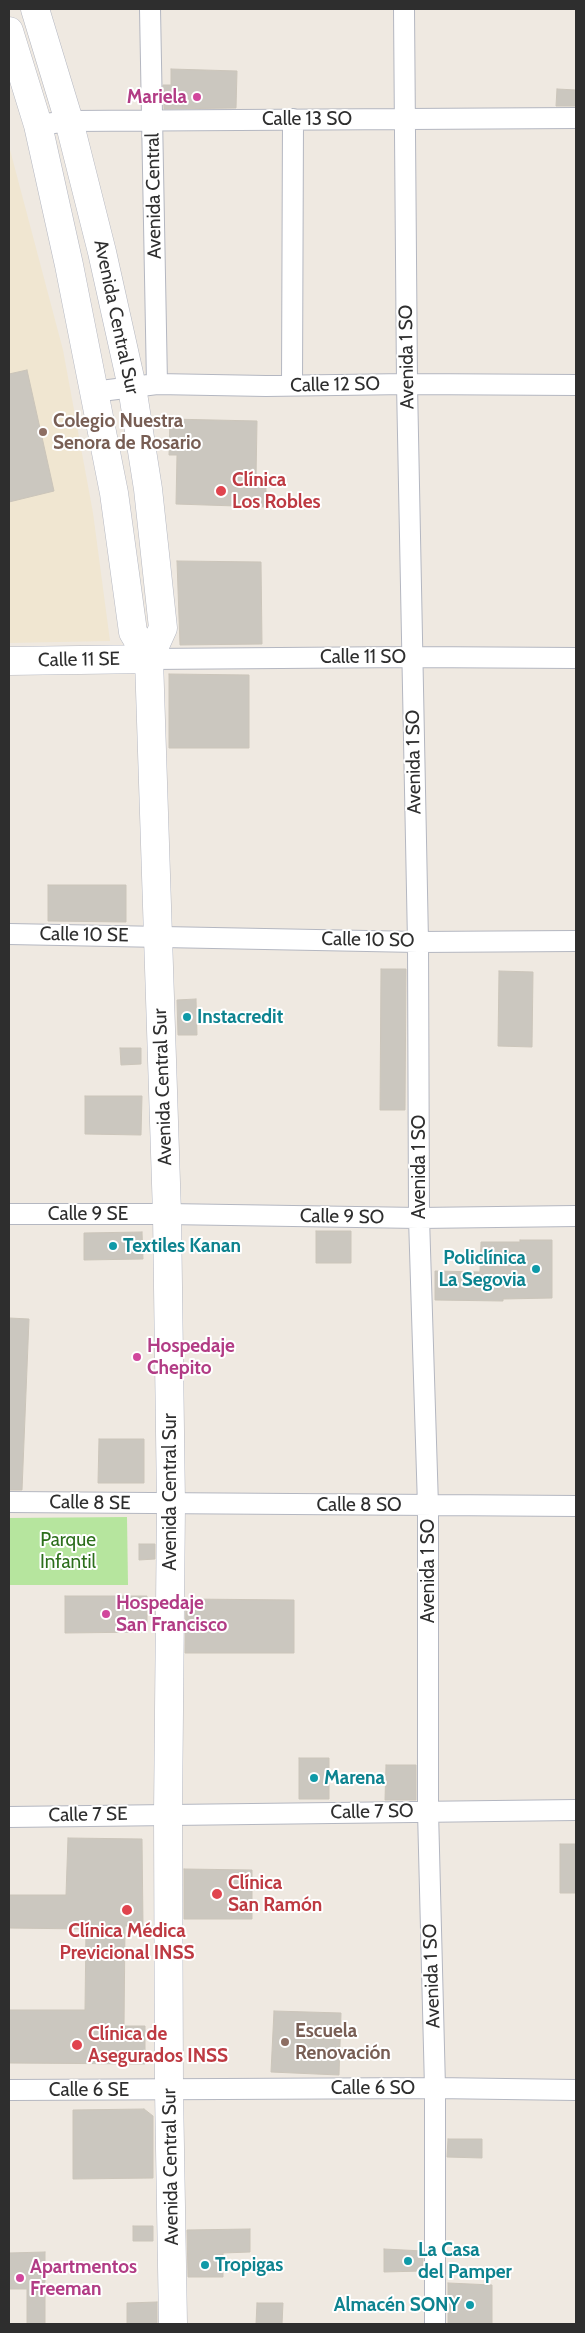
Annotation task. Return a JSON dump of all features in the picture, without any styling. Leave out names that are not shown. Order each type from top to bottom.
[{"type":"street","name":"Avenida Central Sur","points":[[35,9],[69,121],[102,252],[144,385],[148,489],[162,628],[149,659],[167,1214],[171,1504],[168,1814],[169,2090],[174,2324]]},
{"type":"street","name":"Avenida Central","points":[[144,385],[153,120],[150,9]]},
{"type":"street","name":"Avenida 1 SO","points":[[404,9],[411,657],[418,942],[419,1218],[428,1506],[428,1811],[435,2088],[435,2324]]},
{"type":"street","name":"Avenida Central Sur","points":[[9,31],[38,125],[69,264],[114,493],[133,632],[149,659]]},
{"type":"street","name":"Calle 13 SO","points":[[38,125],[69,121],[576,118]]},
{"type":"street","points":[[292,385],[293,119]]},
{"type":"street","name":"Calle 12 SO","points":[[93,392],[144,385],[576,385]]},
{"type":"street","name":"Calle 11 SO","points":[[149,659],[576,658]]},
{"type":"street","name":"Calle 11 SE","points":[[9,661],[149,659]]},
{"type":"street","name":"Calle 10 SE","points":[[9,934],[159,936]]},
{"type":"street","name":"Calle 10 SO","points":[[159,936],[418,942],[576,941]]},
{"type":"street","name":"Calle 9 SE","points":[[9,1214],[167,1214]]},
{"type":"street","name":"Calle 9 SO","points":[[167,1214],[419,1218],[576,1216]]},
{"type":"street","name":"Calle 8 SE","points":[[9,1502],[171,1504]]},
{"type":"street","name":"Calle 8 SO","points":[[171,1504],[576,1506]]},
{"type":"street","name":"Calle 7 SO","points":[[168,1814],[576,1810]]},
{"type":"street","name":"Calle 7 SE","points":[[9,1817],[168,1814]]},
{"type":"street","name":"Calle 6 SO","points":[[169,2090],[435,2088],[576,2090]]},
{"type":"street","name":"Calle 6 SE","points":[[9,2090],[169,2090]]},
{"type":"shaded area","name":"Colegio Nuestra Senora de Rosario","points":[[9,146],[63,350],[93,513],[110,641],[9,643]]},
{"type":"green space","name":"Parque Infantil","points":[[127,1517],[128,1585],[9,1585],[9,1518]]},
{"type":"building","name":"Mariela","points":[[171,69],[237,71],[236,108],[164,109],[163,85],[171,85]]},
{"type":"building","points":[[557,89],[576,90],[576,106],[556,106]]},
{"type":"building","points":[[27,370],[54,491],[9,502],[9,374]]},
{"type":"building","points":[[170,419],[257,421],[256,478],[266,479],[266,507],[176,504],[177,455],[169,455]]},
{"type":"building","points":[[177,561],[261,562],[262,644],[180,645]]},
{"type":"building","points":[[169,674],[249,675],[249,748],[169,748]]},
{"type":"building","points":[[48,885],[126,885],[126,922],[48,921]]},
{"type":"building","points":[[381,969],[406,969],[405,1110],[380,1110]]},
{"type":"building","points":[[499,971],[533,972],[532,1047],[498,1046]]},
{"type":"building","name":"Instacredit","points":[[196,999],[197,1035],[178,1035],[177,1000]]},
{"type":"building","points":[[120,1048],[141,1048],[141,1064],[121,1065]]},
{"type":"building","points":[[85,1096],[142,1096],[141,1135],[85,1134]]},
{"type":"building","points":[[316,1231],[351,1231],[351,1263],[316,1263]]},
{"type":"building","name":"Textiles Kanan","points":[[142,1232],[143,1259],[84,1260],[84,1233]]},
{"type":"building","points":[[520,1240],[552,1240],[552,1298],[503,1299],[503,1301],[435,1300],[435,1271],[480,1272],[481,1242],[520,1242]]},
{"type":"building","points":[[9,1318],[29,1319],[22,1490],[9,1490]]},
{"type":"building","points":[[99,1439],[144,1439],[144,1483],[98,1483]]},
{"type":"building","points":[[139,1544],[155,1544],[155,1559],[139,1560]]},
{"type":"building","name":"Hospedaje San Francisco","points":[[65,1596],[147,1596],[147,1632],[65,1633]]},
{"type":"building","points":[[186,1599],[294,1600],[294,1653],[185,1653]]},
{"type":"building","name":"Marena","points":[[299,1758],[329,1758],[329,1799],[299,1799]]},
{"type":"building","points":[[386,1765],[416,1765],[416,1800],[385,1800]]},
{"type":"building","points":[[68,1838],[142,1839],[143,1926],[125,1926],[124,2026],[145,2026],[145,2064],[9,2063],[9,2010],[85,2010],[86,1929],[9,1928],[9,1895],[66,1895]]},
{"type":"building","points":[[560,1844],[576,1844],[576,1893],[560,1893]]},
{"type":"building","name":"Clínica San Ramón","points":[[184,1869],[252,1870],[252,1919],[184,1919]]},
{"type":"building","points":[[274,2011],[341,2013],[339,2075],[271,2072]]},
{"type":"building","points":[[144,2109],[153,2116],[153,2178],[73,2179],[73,2110]]},
{"type":"building","points":[[448,2139],[482,2139],[482,2158],[447,2157]]},
{"type":"building","points":[[133,2226],[153,2226],[153,2241],[133,2241]]},
{"type":"building","name":"Tropigas","points":[[250,2229],[250,2252],[223,2253],[223,2277],[188,2277],[187,2230]]},
{"type":"building","name":"La Casa del Pamper","points":[[384,2249],[423,2251],[423,2271],[384,2272]]},
{"type":"building","points":[[45,2252],[45,2324],[27,2324],[27,2289],[9,2289],[9,2253]]},
{"type":"building","name":"Almacén SONY","points":[[448,2283],[492,2285],[492,2324],[448,2324]]},
{"type":"building","points":[[157,2302],[157,2324],[127,2324],[127,2303]]},
{"type":"building","points":[[257,2303],[283,2303],[282,2324],[256,2324]]},
{"type":"place","name":"Mariela","points":[[197,97]]},
{"type":"place","name":"Colegio Nuestra Senora de Rosario","points":[[43,432]]},
{"type":"place","name":"Clínica Los Robles","points":[[221,491]]},
{"type":"place","name":"Instacredit","points":[[187,1017]]},
{"type":"place","name":"Textiles Kanan","points":[[113,1246]]},
{"type":"place","name":"Policlínica La Segovia","points":[[536,1269]]},
{"type":"place","name":"Hospedaje Chepito","points":[[137,1357]]},
{"type":"place","name":"Hospedaje San Francisco","points":[[106,1614]]},
{"type":"place","name":"Marena","points":[[314,1778]]},
{"type":"place","name":"Clínica San Ramón","points":[[217,1894]]},
{"type":"place","name":"Clínica Médica Previcional INSS","points":[[127,1910]]},
{"type":"place","name":"Escuela Renovación","points":[[285,2042]]},
{"type":"place","name":"Clínica de Asegurados INSS","points":[[77,2045]]},
{"type":"place","name":"La Casa del Pamper","points":[[408,2261]]},
{"type":"place","name":"Tropigas","points":[[205,2265]]},
{"type":"place","name":"Apartmentos Freeman","points":[[20,2278]]},
{"type":"place","name":"Almacén SONY","points":[[470,2305]]}]
